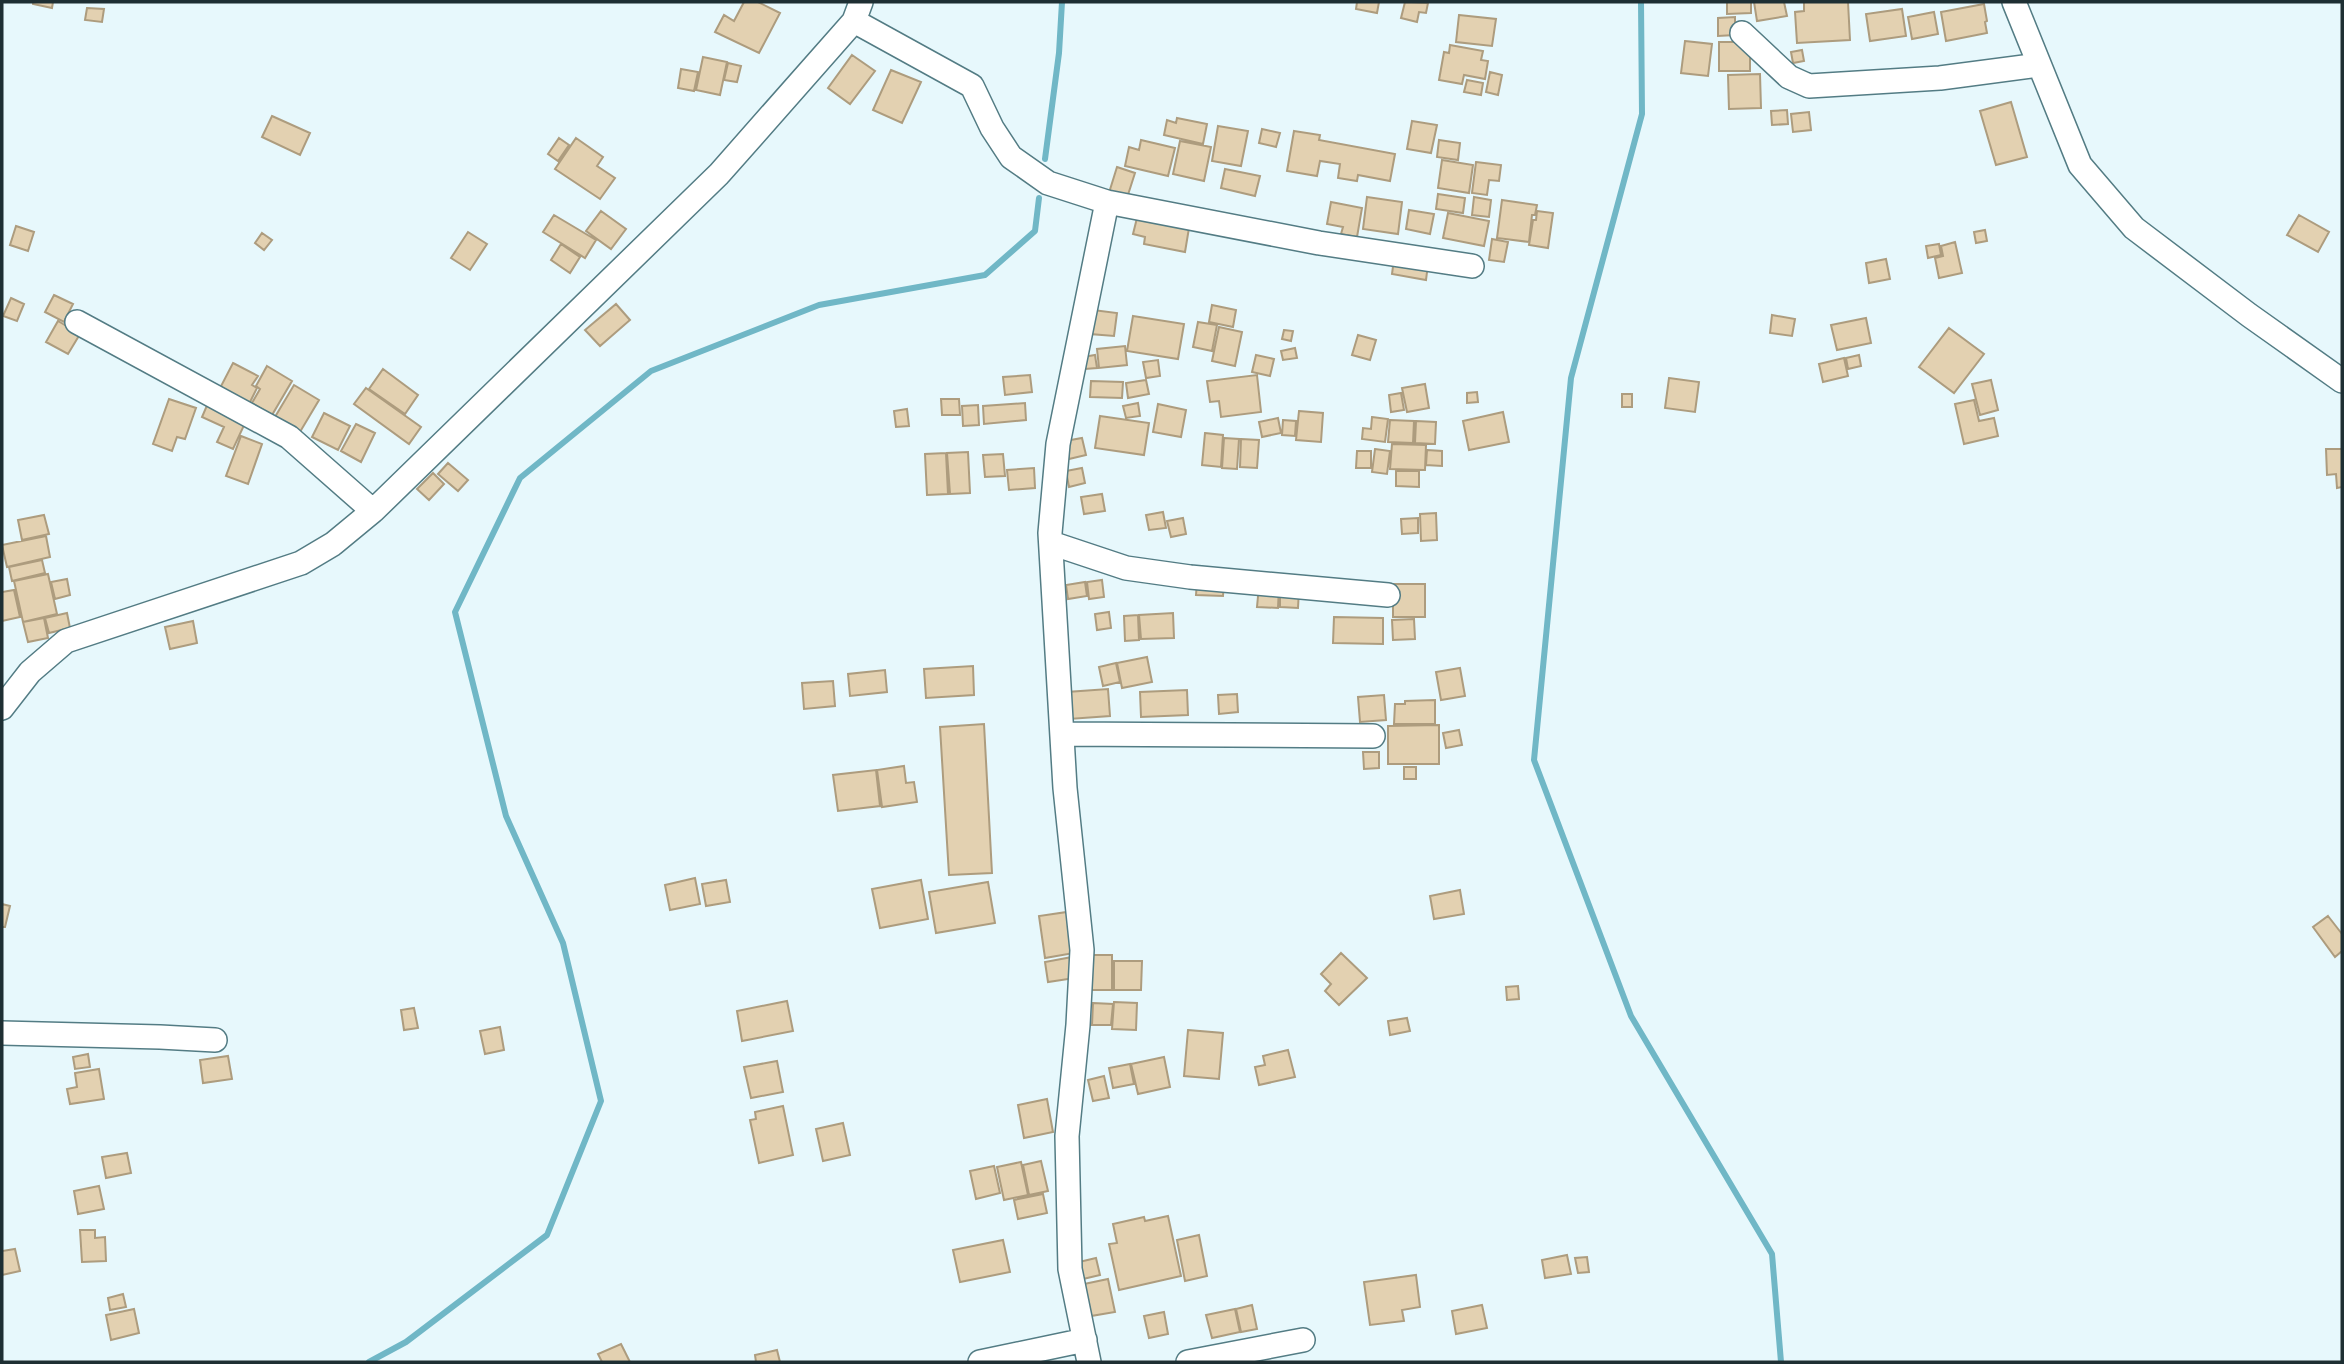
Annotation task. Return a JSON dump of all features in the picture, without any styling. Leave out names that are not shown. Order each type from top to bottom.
[{"type":"street","points":[[2014,2],[2080,164],[2134,228],[2342,381]]},
{"type":"street","points":[[2,708],[30,672],[66,641],[302,564],[333,544],[373,510],[719,174],[857,12],[972,86],[992,128],[1011,157],[1048,183],[1097,199],[1319,243],[1472,267]]},
{"type":"street","points":[[1742,33],[1789,77],[1809,86],[1940,78],[2039,65]]},
{"type":"street","points":[[980,1362],[1087,1351],[1070,1269],[1067,1136],[1082,950],[1066,799],[1051,543],[1058,444],[1097,199]]},
{"type":"street","points":[[77,322],[289,438],[373,510]]},
{"type":"street","points":[[1051,543],[1126,568],[1190,577],[1388,595]]},
{"type":"street","points":[[1062,734],[1373,736]]},
{"type":"street","points":[[2,1033],[215,1040]]},
{"type":"street","points":[[1188,1362],[1303,1340]]},
{"type":"building","points":[[33,2],[53,2],[52,8]]},
{"type":"building","points":[[744,2],[758,2],[780,13],[759,53],[715,32],[724,15],[734,21]]},
{"type":"building","points":[[1357,2],[1379,2],[1377,13],[1356,9]]},
{"type":"building","points":[[1405,2],[1428,3],[1426,13],[1419,12],[1417,22],[1401,18]]},
{"type":"building","points":[[1727,2],[1751,2],[1751,13],[1727,14]]},
{"type":"building","points":[[1754,2],[1784,2],[1787,16],[1757,21]]},
{"type":"building","points":[[1804,2],[1848,2],[1850,40],[1797,43],[1795,12],[1804,11]]},
{"type":"building","points":[[1984,4],[1987,33],[1946,41],[1941,12]]},
{"type":"building","points":[[87,8],[104,9],[102,22],[85,20]]},
{"type":"building","points":[[1902,9],[1906,36],[1870,41],[1866,14]]},
{"type":"building","points":[[1934,12],[1938,34],[1912,39],[1908,17]]},
{"type":"building","points":[[1459,15],[1496,19],[1492,46],[1456,42]]},
{"type":"building","points":[[1735,17],[1735,35],[1718,36],[1718,18]]},
{"type":"building","points":[[1685,41],[1712,44],[1708,76],[1681,73]]},
{"type":"building","points":[[1719,42],[1750,42],[1750,71],[1719,71]]},
{"type":"building","points":[[1450,45],[1483,51],[1481,60],[1488,61],[1485,79],[1464,75],[1462,84],[1439,80],[1444,52],[1449,53]]},
{"type":"building","points":[[1802,50],[1804,61],[1793,63],[1791,52]]},
{"type":"building","points":[[852,55],[875,71],[850,104],[828,88]]},
{"type":"building","points":[[703,57],[727,62],[720,95],[696,90]]},
{"type":"building","points":[[728,63],[741,66],[737,82],[724,80]]},
{"type":"building","points":[[681,69],[698,72],[694,91],[678,88]]},
{"type":"building","points":[[891,70],[921,82],[902,123],[873,110]]},
{"type":"building","points":[[1490,72],[1502,75],[1498,95],[1486,92]]},
{"type":"building","points":[[1760,74],[1761,108],[1729,109],[1728,75]]},
{"type":"building","points":[[1467,80],[1483,83],[1481,95],[1464,92]]},
{"type":"building","points":[[2011,102],[2027,157],[1996,165],[1980,111]]},
{"type":"building","points":[[1787,110],[1788,124],[1772,125],[1771,111]]},
{"type":"building","points":[[1809,112],[1811,130],[1793,132],[1791,114]]},
{"type":"building","points":[[272,116],[310,133],[300,155],[262,137]]},
{"type":"building","points":[[1177,118],[1207,124],[1203,144],[1164,135],[1167,120],[1176,123]]},
{"type":"building","points":[[1412,121],[1437,125],[1431,153],[1407,149]]},
{"type":"building","points":[[1218,126],[1248,131],[1241,166],[1212,161]]},
{"type":"building","points":[[1262,129],[1280,133],[1276,147],[1259,143]]},
{"type":"building","points":[[1294,131],[1320,135],[1319,140],[1395,154],[1390,181],[1358,175],[1357,181],[1338,178],[1340,164],[1320,161],[1317,176],[1287,171]]},
{"type":"building","points":[[559,138],[569,145],[558,161],[548,154]]},
{"type":"building","points":[[576,138],[603,157],[597,166],[615,178],[600,199],[555,169]]},
{"type":"building","points":[[1141,140],[1175,148],[1168,176],[1125,166],[1129,147],[1139,150]]},
{"type":"building","points":[[1439,140],[1460,143],[1458,160],[1437,157]]},
{"type":"building","points":[[1180,141],[1211,147],[1204,181],[1173,174]]},
{"type":"building","points":[[1442,160],[1473,165],[1469,193],[1438,188]]},
{"type":"building","points":[[1476,162],[1501,165],[1499,181],[1489,180],[1487,195],[1472,193]]},
{"type":"building","points":[[1117,167],[1135,173],[1126,201],[1108,196]]},
{"type":"building","points":[[1225,169],[1260,176],[1255,196],[1221,188]]},
{"type":"building","points":[[1438,194],[1465,198],[1463,213],[1436,209]]},
{"type":"building","points":[[1367,197],[1402,202],[1398,234],[1363,229]]},
{"type":"building","points":[[1474,197],[1491,200],[1489,217],[1472,215]]},
{"type":"building","points":[[1502,200],[1537,205],[1535,215],[1532,215],[1529,242],[1497,238]]},
{"type":"building","points":[[1331,202],[1362,208],[1357,237],[1341,234],[1343,227],[1327,224]]},
{"type":"building","points":[[1409,210],[1434,214],[1430,234],[1406,229]]},
{"type":"building","points":[[601,211],[626,229],[611,249],[586,231]]},
{"type":"building","points":[[1537,211],[1553,213],[1548,248],[1529,245]]},
{"type":"building","points":[[1448,213],[1489,221],[1484,246],[1443,238]]},
{"type":"building","points":[[554,215],[596,240],[585,258],[543,232]]},
{"type":"building","points":[[2299,215],[2329,232],[2318,252],[2287,235]]},
{"type":"building","points":[[1137,218],[1189,228],[1185,252],[1144,244],[1145,237],[1133,234]]},
{"type":"building","points":[[16,226],[34,232],[28,251],[10,245]]},
{"type":"building","points":[[1985,230],[1987,241],[1976,243],[1974,232]]},
{"type":"building","points":[[468,232],[487,244],[470,270],[451,258]]},
{"type":"building","points":[[262,233],[272,240],[264,250],[255,243]]},
{"type":"building","points":[[1492,239],[1508,242],[1504,262],[1489,260]]},
{"type":"building","points":[[1955,242],[1962,273],[1939,278],[1935,258],[1943,256],[1941,246]]},
{"type":"building","points":[[561,244],[580,257],[570,273],[551,260]]},
{"type":"building","points":[[1939,244],[1941,255],[1928,258],[1926,246]]},
{"type":"building","points":[[1394,259],[1428,264],[1426,280],[1392,274]]},
{"type":"building","points":[[1886,259],[1890,279],[1869,283],[1866,263]]},
{"type":"building","points":[[54,295],[73,304],[64,322],[45,312]]},
{"type":"building","points":[[11,298],[24,304],[17,321],[3,316]]},
{"type":"building","points":[[616,304],[630,320],[600,346],[585,330]]},
{"type":"building","points":[[1212,305],[1236,310],[1233,327],[1209,322]]},
{"type":"building","points":[[1093,310],[1117,313],[1114,336],[1090,334]]},
{"type":"building","points":[[1772,315],[1795,319],[1792,336],[1770,333]]},
{"type":"building","points":[[1133,316],[1184,324],[1178,359],[1127,351]]},
{"type":"building","points":[[1866,318],[1871,343],[1837,350],[1831,325]]},
{"type":"building","points":[[58,321],[80,334],[68,354],[46,342]]},
{"type":"building","points":[[1198,322],[1217,325],[1212,351],[1193,347]]},
{"type":"building","points":[[1219,327],[1242,332],[1235,366],[1212,361]]},
{"type":"building","points":[[1949,328],[1984,354],[1954,393],[1919,367]]},
{"type":"building","points":[[1284,330],[1293,331],[1291,341],[1282,339]]},
{"type":"building","points":[[1358,335],[1376,340],[1370,360],[1352,355]]},
{"type":"building","points":[[1125,346],[1127,365],[1099,368],[1097,349]]},
{"type":"building","points":[[1295,348],[1297,358],[1283,360],[1281,351]]},
{"type":"building","points":[[1095,355],[1097,368],[1085,369],[1083,357]]},
{"type":"building","points":[[1256,355],[1274,359],[1270,376],[1252,372]]},
{"type":"building","points":[[1859,355],[1861,366],[1848,369],[1846,358]]},
{"type":"building","points":[[1844,358],[1848,376],[1823,382],[1819,364]]},
{"type":"building","points":[[1158,360],[1160,376],[1146,378],[1143,362]]},
{"type":"building","points":[[233,363],[258,376],[252,385],[257,388],[248,406],[219,390]]},
{"type":"building","points":[[267,366],[292,381],[272,415],[252,403],[260,389],[256,386]]},
{"type":"building","points":[[383,369],[418,395],[405,414],[369,389]]},
{"type":"building","points":[[1030,375],[1032,392],[1005,395],[1003,377]]},
{"type":"building","points":[[1257,375],[1261,412],[1221,417],[1219,401],[1210,402],[1207,381]]},
{"type":"building","points":[[1669,378],[1699,382],[1695,412],[1665,408]]},
{"type":"building","points":[[1146,380],[1149,394],[1128,398],[1126,383]]},
{"type":"building","points":[[1991,380],[1998,410],[1980,415],[1972,384]]},
{"type":"building","points":[[1091,381],[1123,382],[1122,398],[1090,397]]},
{"type":"building","points":[[1425,384],[1429,408],[1407,412],[1402,388]]},
{"type":"building","points":[[294,385],[319,400],[297,437],[272,422]]},
{"type":"building","points":[[366,388],[421,427],[409,444],[354,404]]},
{"type":"building","points":[[1477,392],[1478,402],[1467,403],[1467,393]]},
{"type":"building","points":[[1401,393],[1404,410],[1391,412],[1389,395]]},
{"type":"building","points":[[1622,394],[1632,394],[1632,407],[1622,407]]},
{"type":"building","points":[[169,399],[196,408],[185,439],[177,437],[172,451],[153,444]]},
{"type":"building","points":[[941,399],[959,399],[960,415],[942,415]]},
{"type":"building","points":[[1974,400],[1979,421],[1994,418],[1998,436],[1964,444],[1955,404]]},
{"type":"building","points":[[208,403],[246,421],[233,449],[217,442],[224,427],[202,417]]},
{"type":"building","points":[[1025,403],[1026,420],[984,424],[983,406]]},
{"type":"building","points":[[1138,403],[1140,416],[1126,418],[1123,406]]},
{"type":"building","points":[[1158,404],[1186,410],[1181,437],[1153,432]]},
{"type":"building","points":[[978,405],[979,425],[963,426],[962,406]]},
{"type":"building","points":[[907,409],[909,426],[896,427],[894,411]]},
{"type":"building","points":[[1299,411],[1323,413],[1321,442],[1296,440]]},
{"type":"building","points":[[1503,412],[1509,442],[1469,450],[1463,421]]},
{"type":"building","points":[[324,413],[350,426],[338,450],[312,437]]},
{"type":"building","points":[[1100,416],[1149,423],[1144,455],[1095,448]]},
{"type":"building","points":[[1372,417],[1388,419],[1385,442],[1362,439],[1363,428],[1371,429]]},
{"type":"building","points":[[1278,418],[1281,433],[1262,437],[1259,422]]},
{"type":"building","points":[[1283,420],[1296,421],[1295,436],[1282,435]]},
{"type":"building","points":[[1390,420],[1414,421],[1413,443],[1388,442]]},
{"type":"building","points":[[1416,421],[1436,422],[1435,444],[1415,443]]},
{"type":"building","points":[[356,424],[375,433],[361,462],[341,451]]},
{"type":"building","points":[[1205,433],[1223,435],[1221,467],[1202,465]]},
{"type":"building","points":[[241,436],[262,444],[248,484],[226,476]]},
{"type":"building","points":[[1082,438],[1086,455],[1069,459],[1065,441]]},
{"type":"building","points":[[1224,438],[1239,439],[1237,469],[1222,468]]},
{"type":"building","points":[[1241,439],[1259,440],[1257,468],[1240,467]]},
{"type":"building","points":[[1392,444],[1426,445],[1425,470],[1390,469]]},
{"type":"building","points":[[1375,449],[1390,451],[1387,474],[1372,472]]},
{"type":"building","points":[[2326,449],[2342,449],[2342,487],[2337,488],[2336,474],[2327,475]]},
{"type":"building","points":[[1427,450],[1442,451],[1442,466],[1426,465]]},
{"type":"building","points":[[1357,451],[1371,451],[1371,468],[1356,468]]},
{"type":"building","points":[[968,452],[970,493],[950,494],[947,453]]},
{"type":"building","points":[[946,453],[948,494],[927,495],[925,454]]},
{"type":"building","points":[[1003,454],[1005,476],[985,477],[983,455]]},
{"type":"building","points":[[448,463],[468,480],[458,491],[438,474]]},
{"type":"building","points":[[1034,468],[1035,488],[1009,490],[1007,470]]},
{"type":"building","points":[[1082,468],[1085,483],[1069,487],[1066,471]]},
{"type":"building","points":[[1396,471],[1419,471],[1419,487],[1396,486]]},
{"type":"building","points":[[433,473],[444,484],[429,500],[417,489]]},
{"type":"building","points":[[1102,494],[1105,511],[1084,514],[1081,497]]},
{"type":"building","points":[[1163,512],[1166,528],[1149,530],[1146,515]]},
{"type":"building","points":[[1436,513],[1437,540],[1421,541],[1420,514]]},
{"type":"building","points":[[44,515],[49,534],[22,540],[18,520]]},
{"type":"building","points":[[1183,518],[1186,534],[1171,537],[1167,521]]},
{"type":"building","points":[[1418,518],[1418,533],[1402,534],[1401,519]]},
{"type":"building","points":[[46,536],[50,557],[7,567],[2,545]]},
{"type":"building","points":[[42,560],[45,573],[12,581],[9,567]]},
{"type":"building","points":[[48,574],[57,614],[23,622],[14,581]]},
{"type":"building","points":[[67,579],[70,595],[55,599],[51,582]]},
{"type":"building","points":[[1102,580],[1104,597],[1089,599],[1087,582]]},
{"type":"building","points":[[1197,581],[1224,581],[1223,596],[1196,595]]},
{"type":"building","points":[[1085,582],[1087,596],[1068,599],[1066,585]]},
{"type":"building","points":[[1393,584],[1425,584],[1425,617],[1393,617]]},
{"type":"building","points":[[1259,586],[1279,587],[1278,608],[1257,607]]},
{"type":"building","points":[[1280,589],[1299,590],[1298,608],[1280,607]]},
{"type":"building","points":[[14,590],[20,617],[2,621],[2,592]]},
{"type":"building","points":[[1109,612],[1111,628],[1097,630],[1095,614]]},
{"type":"building","points":[[67,613],[70,628],[49,633],[45,618]]},
{"type":"building","points":[[1173,613],[1174,638],[1141,639],[1139,615]]},
{"type":"building","points":[[1138,615],[1139,640],[1125,641],[1124,616]]},
{"type":"building","points":[[1334,617],[1383,618],[1383,644],[1333,643]]},
{"type":"building","points":[[44,618],[48,638],[28,642],[23,622]]},
{"type":"building","points":[[1414,619],[1415,639],[1393,640],[1392,620]]},
{"type":"building","points":[[193,621],[197,643],[170,649],[165,627]]},
{"type":"building","points":[[1147,657],[1152,682],[1122,688],[1117,663]]},
{"type":"building","points":[[1116,663],[1120,682],[1103,686],[1099,667]]},
{"type":"building","points":[[973,666],[974,695],[926,698],[924,669]]},
{"type":"building","points":[[1460,668],[1465,696],[1441,700],[1436,672]]},
{"type":"building","points":[[885,670],[887,692],[850,696],[848,674]]},
{"type":"building","points":[[833,681],[835,706],[804,709],[802,683]]},
{"type":"building","points":[[1108,689],[1110,716],[1069,719],[1067,692]]},
{"type":"building","points":[[1187,690],[1188,715],[1141,717],[1140,692]]},
{"type":"building","points":[[1237,694],[1238,712],[1219,714],[1218,695]]},
{"type":"building","points":[[1384,695],[1386,720],[1360,722],[1358,697]]},
{"type":"building","points":[[1435,700],[1435,724],[1394,724],[1395,704]]},
{"type":"building","points":[[984,724],[992,873],[949,875],[940,727]]},
{"type":"building","points":[[1439,725],[1439,764],[1388,764],[1388,726]]},
{"type":"building","points":[[1459,730],[1462,745],[1446,748],[1443,733]]},
{"type":"building","points":[[1363,752],[1379,752],[1379,768],[1364,769]]},
{"type":"building","points":[[904,766],[906,783],[914,782],[917,802],[882,807],[877,770]]},
{"type":"building","points":[[1404,767],[1416,767],[1416,779],[1404,779]]},
{"type":"building","points":[[876,770],[880,806],[838,811],[833,775]]},
{"type":"building","points":[[695,878],[700,904],[670,910],[665,885]]},
{"type":"building","points":[[726,880],[730,902],[706,906],[702,884]]},
{"type":"building","points":[[921,880],[928,919],[880,928],[872,889]]},
{"type":"building","points":[[988,882],[995,923],[936,933],[929,892]]},
{"type":"building","points":[[1460,890],[1464,914],[1434,919],[1430,896]]},
{"type":"building","points":[[2,904],[10,906],[5,927],[2,927]]},
{"type":"building","points":[[1067,912],[1074,953],[1045,958],[1039,916]]},
{"type":"building","points":[[2328,916],[2342,934],[2342,951],[2335,957],[2313,927]]},
{"type":"building","points":[[1341,953],[1367,978],[1339,1005],[1325,991],[1331,984],[1321,974]]},
{"type":"building","points":[[1091,955],[1112,955],[1112,990],[1091,990]]},
{"type":"building","points":[[1072,957],[1075,978],[1048,982],[1045,962]]},
{"type":"building","points":[[1114,961],[1142,961],[1141,990],[1114,990]]},
{"type":"building","points":[[1518,986],[1519,999],[1507,1000],[1506,987]]},
{"type":"building","points":[[787,1001],[793,1031],[742,1041],[737,1011]]},
{"type":"building","points":[[1114,1002],[1137,1003],[1136,1030],[1112,1029]]},
{"type":"building","points":[[1093,1003],[1113,1004],[1111,1025],[1092,1025]]},
{"type":"building","points":[[414,1008],[418,1028],[404,1030],[401,1010]]},
{"type":"building","points":[[1407,1018],[1410,1031],[1390,1035],[1388,1021]]},
{"type":"building","points":[[500,1027],[504,1050],[485,1054],[480,1031]]},
{"type":"building","points":[[1188,1030],[1223,1033],[1219,1079],[1184,1076]]},
{"type":"building","points":[[1288,1050],[1295,1077],[1259,1085],[1255,1067],[1265,1065],[1263,1056]]},
{"type":"building","points":[[88,1054],[90,1067],[75,1069],[73,1057]]},
{"type":"building","points":[[228,1056],[232,1079],[203,1083],[200,1060]]},
{"type":"building","points":[[1164,1057],[1170,1087],[1138,1094],[1131,1064]]},
{"type":"building","points":[[777,1061],[783,1092],[751,1098],[744,1067]]},
{"type":"building","points":[[1130,1064],[1134,1084],[1113,1088],[1109,1068]]},
{"type":"building","points":[[99,1069],[104,1099],[70,1104],[67,1089],[77,1087],[75,1073]]},
{"type":"building","points":[[1104,1076],[1109,1098],[1093,1101],[1088,1080]]},
{"type":"building","points":[[1047,1099],[1053,1132],[1024,1138],[1018,1105]]},
{"type":"building","points":[[783,1106],[793,1155],[759,1163],[750,1120],[756,1119],[755,1112]]},
{"type":"building","points":[[843,1123],[850,1155],[823,1161],[816,1129]]},
{"type":"building","points":[[127,1153],[131,1173],[106,1178],[102,1157]]},
{"type":"building","points":[[1041,1161],[1048,1191],[1029,1195],[1023,1165]]},
{"type":"building","points":[[1021,1162],[1028,1195],[1004,1200],[997,1167]]},
{"type":"building","points":[[994,1166],[1000,1193],[976,1199],[970,1171]]},
{"type":"building","points":[[99,1186],[104,1209],[78,1214],[74,1191]]},
{"type":"building","points":[[1043,1194],[1047,1213],[1018,1219],[1014,1200]]},
{"type":"building","points":[[1168,1216],[1181,1276],[1119,1290],[1109,1244],[1117,1243],[1113,1224],[1144,1217],[1145,1221]]},
{"type":"building","points":[[80,1230],[95,1230],[95,1238],[105,1237],[106,1261],[82,1262]]},
{"type":"building","points":[[1199,1235],[1207,1276],[1185,1281],[1177,1240]]},
{"type":"building","points":[[1003,1240],[1010,1272],[960,1282],[953,1250]]},
{"type":"building","points":[[15,1249],[20,1271],[2,1275],[2,1251]]},
{"type":"building","points":[[1567,1255],[1571,1274],[1545,1278],[1542,1260]]},
{"type":"building","points":[[1587,1257],[1589,1272],[1578,1273],[1575,1258]]},
{"type":"building","points":[[1096,1258],[1100,1275],[1083,1279],[1079,1262]]},
{"type":"building","points":[[1416,1275],[1420,1307],[1402,1310],[1404,1321],[1370,1325],[1364,1282]]},
{"type":"building","points":[[1108,1279],[1115,1312],[1091,1316],[1084,1284]]},
{"type":"building","points":[[123,1294],[126,1307],[110,1310],[108,1298]]},
{"type":"building","points":[[1252,1305],[1257,1329],[1241,1332],[1236,1309]]},
{"type":"building","points":[[1482,1305],[1487,1328],[1456,1334],[1452,1311]]},
{"type":"building","points":[[134,1309],[139,1333],[111,1340],[106,1315]]},
{"type":"building","points":[[1235,1309],[1240,1332],[1212,1338],[1206,1315]]},
{"type":"building","points":[[1164,1312],[1168,1334],[1149,1338],[1144,1316]]},
{"type":"building","points":[[621,1344],[630,1362],[602,1362],[598,1354]]},
{"type":"building","points":[[777,1350],[780,1362],[756,1362],[755,1355]]},
{"type":"waterway","points":[[1045,159],[1059,53],[1062,2]]},
{"type":"waterway","points":[[1641,2],[1642,114],[1571,378],[1534,760],[1631,1016],[1772,1254],[1781,1362]]},
{"type":"waterway","points":[[369,1362],[406,1342],[547,1235],[601,1101],[563,943],[506,816],[455,612],[520,478],[651,371],[819,305],[985,275],[1035,231],[1039,198]]}]
